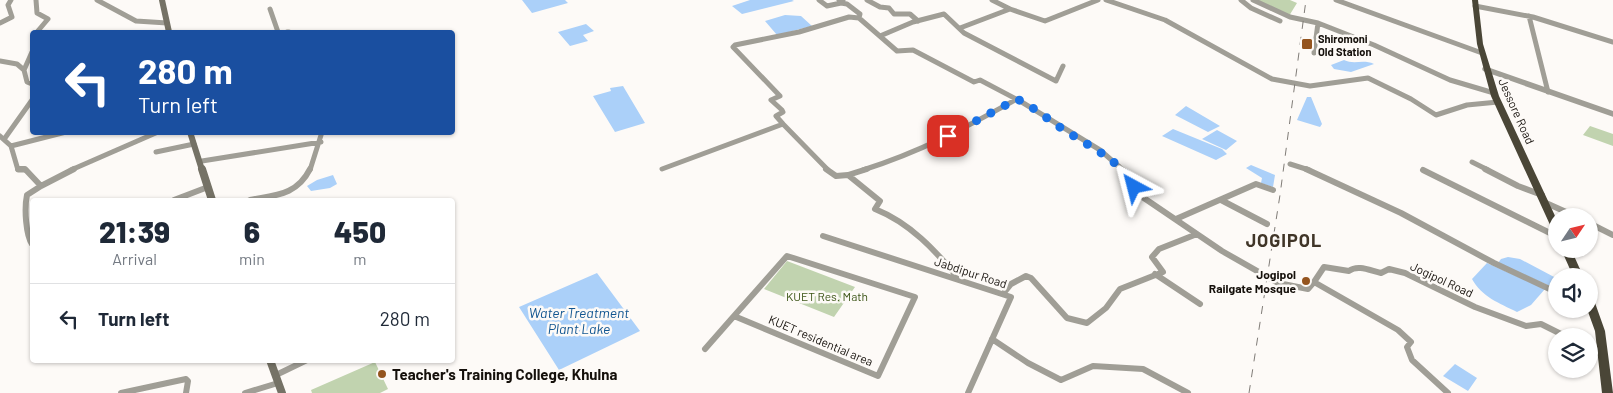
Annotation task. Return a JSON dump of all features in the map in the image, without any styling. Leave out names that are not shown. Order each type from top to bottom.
[{"type":"highway","name":"Jessore Road","points":[[1475,3],[1482,52],[1494,93],[1548,208]]},
{"type":"highway","points":[[1595,318],[1600,331],[1608,393]]},
{"type":"main road","points":[[162,0],[169,30]]},
{"type":"main road","points":[[191,135],[211,198]]},
{"type":"main road","points":[[271,363],[279,384]]},
{"type":"street","points":[[0,23],[12,17],[8,5],[11,0]]},
{"type":"street","points":[[36,0],[37,13],[48,19],[39,30]]},
{"type":"street","points":[[97,0],[136,21],[167,23]]},
{"type":"street","points":[[819,0],[827,6],[841,1],[848,4],[860,14],[859,18]]},
{"type":"street","points":[[867,0],[880,7],[889,8],[894,14],[910,14],[918,21]]},
{"type":"street","points":[[992,0],[1010,9],[1045,21],[1098,0]]},
{"type":"street","points":[[1106,0],[1165,20],[1239,62],[1272,78],[1310,86],[1368,78],[1403,94],[1436,115],[1467,105],[1498,102]]},
{"type":"street","points":[[1241,0],[1251,8],[1280,20]]},
{"type":"street","points":[[1253,0],[1290,17],[1318,23],[1374,45],[1450,80],[1494,93]]},
{"type":"street","points":[[1336,0],[1438,34],[1482,52]]},
{"type":"street","points":[[1475,3],[1528,16],[1613,42]]},
{"type":"street","points":[[270,9],[277,30]]},
{"type":"street","points":[[960,28],[1010,9]]},
{"type":"street","points":[[880,36],[918,21],[944,14],[960,28],[1000,53],[1032,67],[1056,81],[1063,66]]},
{"type":"street","points":[[1528,16],[1548,92]]},
{"type":"street","points":[[1017,99],[962,130],[907,156],[848,175],[836,176],[824,167],[776,116],[783,112],[770,100],[780,96],[733,47],[799,32],[849,17],[859,18],[897,51],[913,50],[974,82],[980,80],[1017,99],[1069,133],[1100,150],[1111,162],[1127,173],[1138,194],[1197,234],[1267,277],[1297,288],[1308,289],[1314,282],[1398,330],[1411,342],[1408,347],[1412,360],[1448,393]]},
{"type":"street","points":[[1314,53],[1318,23]]},
{"type":"street","points":[[24,70],[30,56]]},
{"type":"street","points":[[0,61],[17,64],[24,70],[27,82],[30,83]]},
{"type":"street","points":[[1486,70],[1613,114]]},
{"type":"street","points":[[30,103],[3,137],[11,146],[18,170],[25,169],[41,186]]},
{"type":"street","points":[[662,169],[784,124]]},
{"type":"street","points":[[11,146],[54,135]]},
{"type":"street","points":[[30,241],[25,222],[24,206],[27,195],[83,164],[151,135]]},
{"type":"street","points":[[260,198],[292,192],[300,186],[319,152],[322,135]]},
{"type":"street","points":[[202,161],[321,142]]},
{"type":"street","points":[[156,152],[194,144]]},
{"type":"street","points":[[1472,162],[1518,186],[1542,195]]},
{"type":"street","points":[[1290,164],[1302,167],[1401,213],[1494,263],[1548,288]]},
{"type":"street","points":[[1423,170],[1548,232]]},
{"type":"street","points":[[848,175],[880,201],[875,209],[890,214],[900,222],[945,262],[959,280]]},
{"type":"street","points":[[1176,219],[1256,184],[1273,190]]},
{"type":"street","points":[[179,198],[208,187]]},
{"type":"street","points":[[1221,200],[1267,224]]},
{"type":"street","points":[[1546,203],[1557,208]]},
{"type":"street","points":[[1598,228],[1613,235]]},
{"type":"street","points":[[1003,294],[1012,284],[1026,276],[1031,278],[1067,318],[1087,323],[1106,308],[1120,289],[1163,272],[1152,257],[1159,249],[1197,234]]},
{"type":"street","name":"Jabdipur Road","points":[[823,236],[1011,297],[968,393]]},
{"type":"street","name":"KUET residential area","points":[[786,256],[915,297],[878,376],[734,316],[786,256]]},
{"type":"street","name":"Jogipol Road","points":[[1314,282],[1324,267],[1349,272],[1353,268],[1361,268],[1381,273],[1389,269],[1405,273],[1505,319],[1526,326],[1529,324],[1539,324],[1548,328]]},
{"type":"street","points":[[1155,274],[1200,304]]},
{"type":"street","points":[[705,349],[734,316]]},
{"type":"street","points":[[992,339],[1028,363],[1061,380],[1093,366],[1144,369],[1188,393]]},
{"type":"street","points":[[1598,352],[1603,355]]},
{"type":"street","points":[[245,393],[279,384],[304,363]]},
{"type":"street","points":[[120,393],[186,379],[188,381],[186,393]]},
{"type":"green space","points":[[1254,0],[1290,0],[1297,3],[1289,16]]},
{"type":"green space","points":[[1590,126],[1613,134],[1613,146],[1583,135]]},
{"type":"green space","name":"KUET Res. Math","points":[[787,261],[855,287],[834,317],[764,289]]},
{"type":"green space","points":[[373,363],[375,363],[388,389],[380,393],[312,393],[311,390]]},
{"type":"water","points":[[522,0],[565,0],[568,3],[532,13]]},
{"type":"water","points":[[750,0],[794,1],[742,14],[732,6]]},
{"type":"water","points":[[785,15],[801,16],[812,26],[777,35],[765,21]]},
{"type":"water","points":[[586,24],[594,31],[583,35],[588,41],[570,46],[558,32]]},
{"type":"water","points":[[1344,60],[1374,64],[1351,72],[1334,69],[1331,65]]},
{"type":"water","points":[[623,86],[645,123],[615,132],[593,96],[611,91],[610,88]]},
{"type":"water","points":[[1307,97],[1311,97],[1322,124],[1320,127],[1297,120]]},
{"type":"water","points":[[1186,106],[1220,126],[1208,132],[1175,115]]},
{"type":"water","points":[[1173,129],[1222,149],[1227,154],[1216,160],[1162,136]]},
{"type":"water","points":[[1217,130],[1237,141],[1226,150],[1202,139]]},
{"type":"water","points":[[1251,165],[1275,175],[1273,187],[1261,183],[1262,178],[1246,168]]},
{"type":"water","points":[[333,175],[337,184],[330,188],[311,191],[307,186],[317,180]]},
{"type":"water","points":[[1508,257],[1520,259],[1548,274],[1548,285],[1498,263],[1501,259]]},
{"type":"water","points":[[1487,263],[1545,289],[1531,305],[1517,312],[1486,295],[1472,279]]},
{"type":"water","name":"Water Treatment Plant Lake","points":[[597,273],[640,331],[559,370],[519,307]]},
{"type":"water","points":[[1455,364],[1477,378],[1468,391],[1443,376]]},
{"type":"railway","points":[[1249,393],[1280,195],[1306,0]]},
{"type":"place","name":"Shiromoni Old Station","points":[[1307,44]]},
{"type":"place","name":"Jogipol Railgate Mosque","points":[[1306,281]]},
{"type":"place","name":"Teacher's Training College, Khulna","points":[[382,374]]},
{"type":"district","name":"JOGIPOL","points":[[1284,240]]},
{"type":"route","points":[[948,136],[1017,99],[1069,133],[1100,150],[1111,162],[1127,173],[1134,187]]}]
